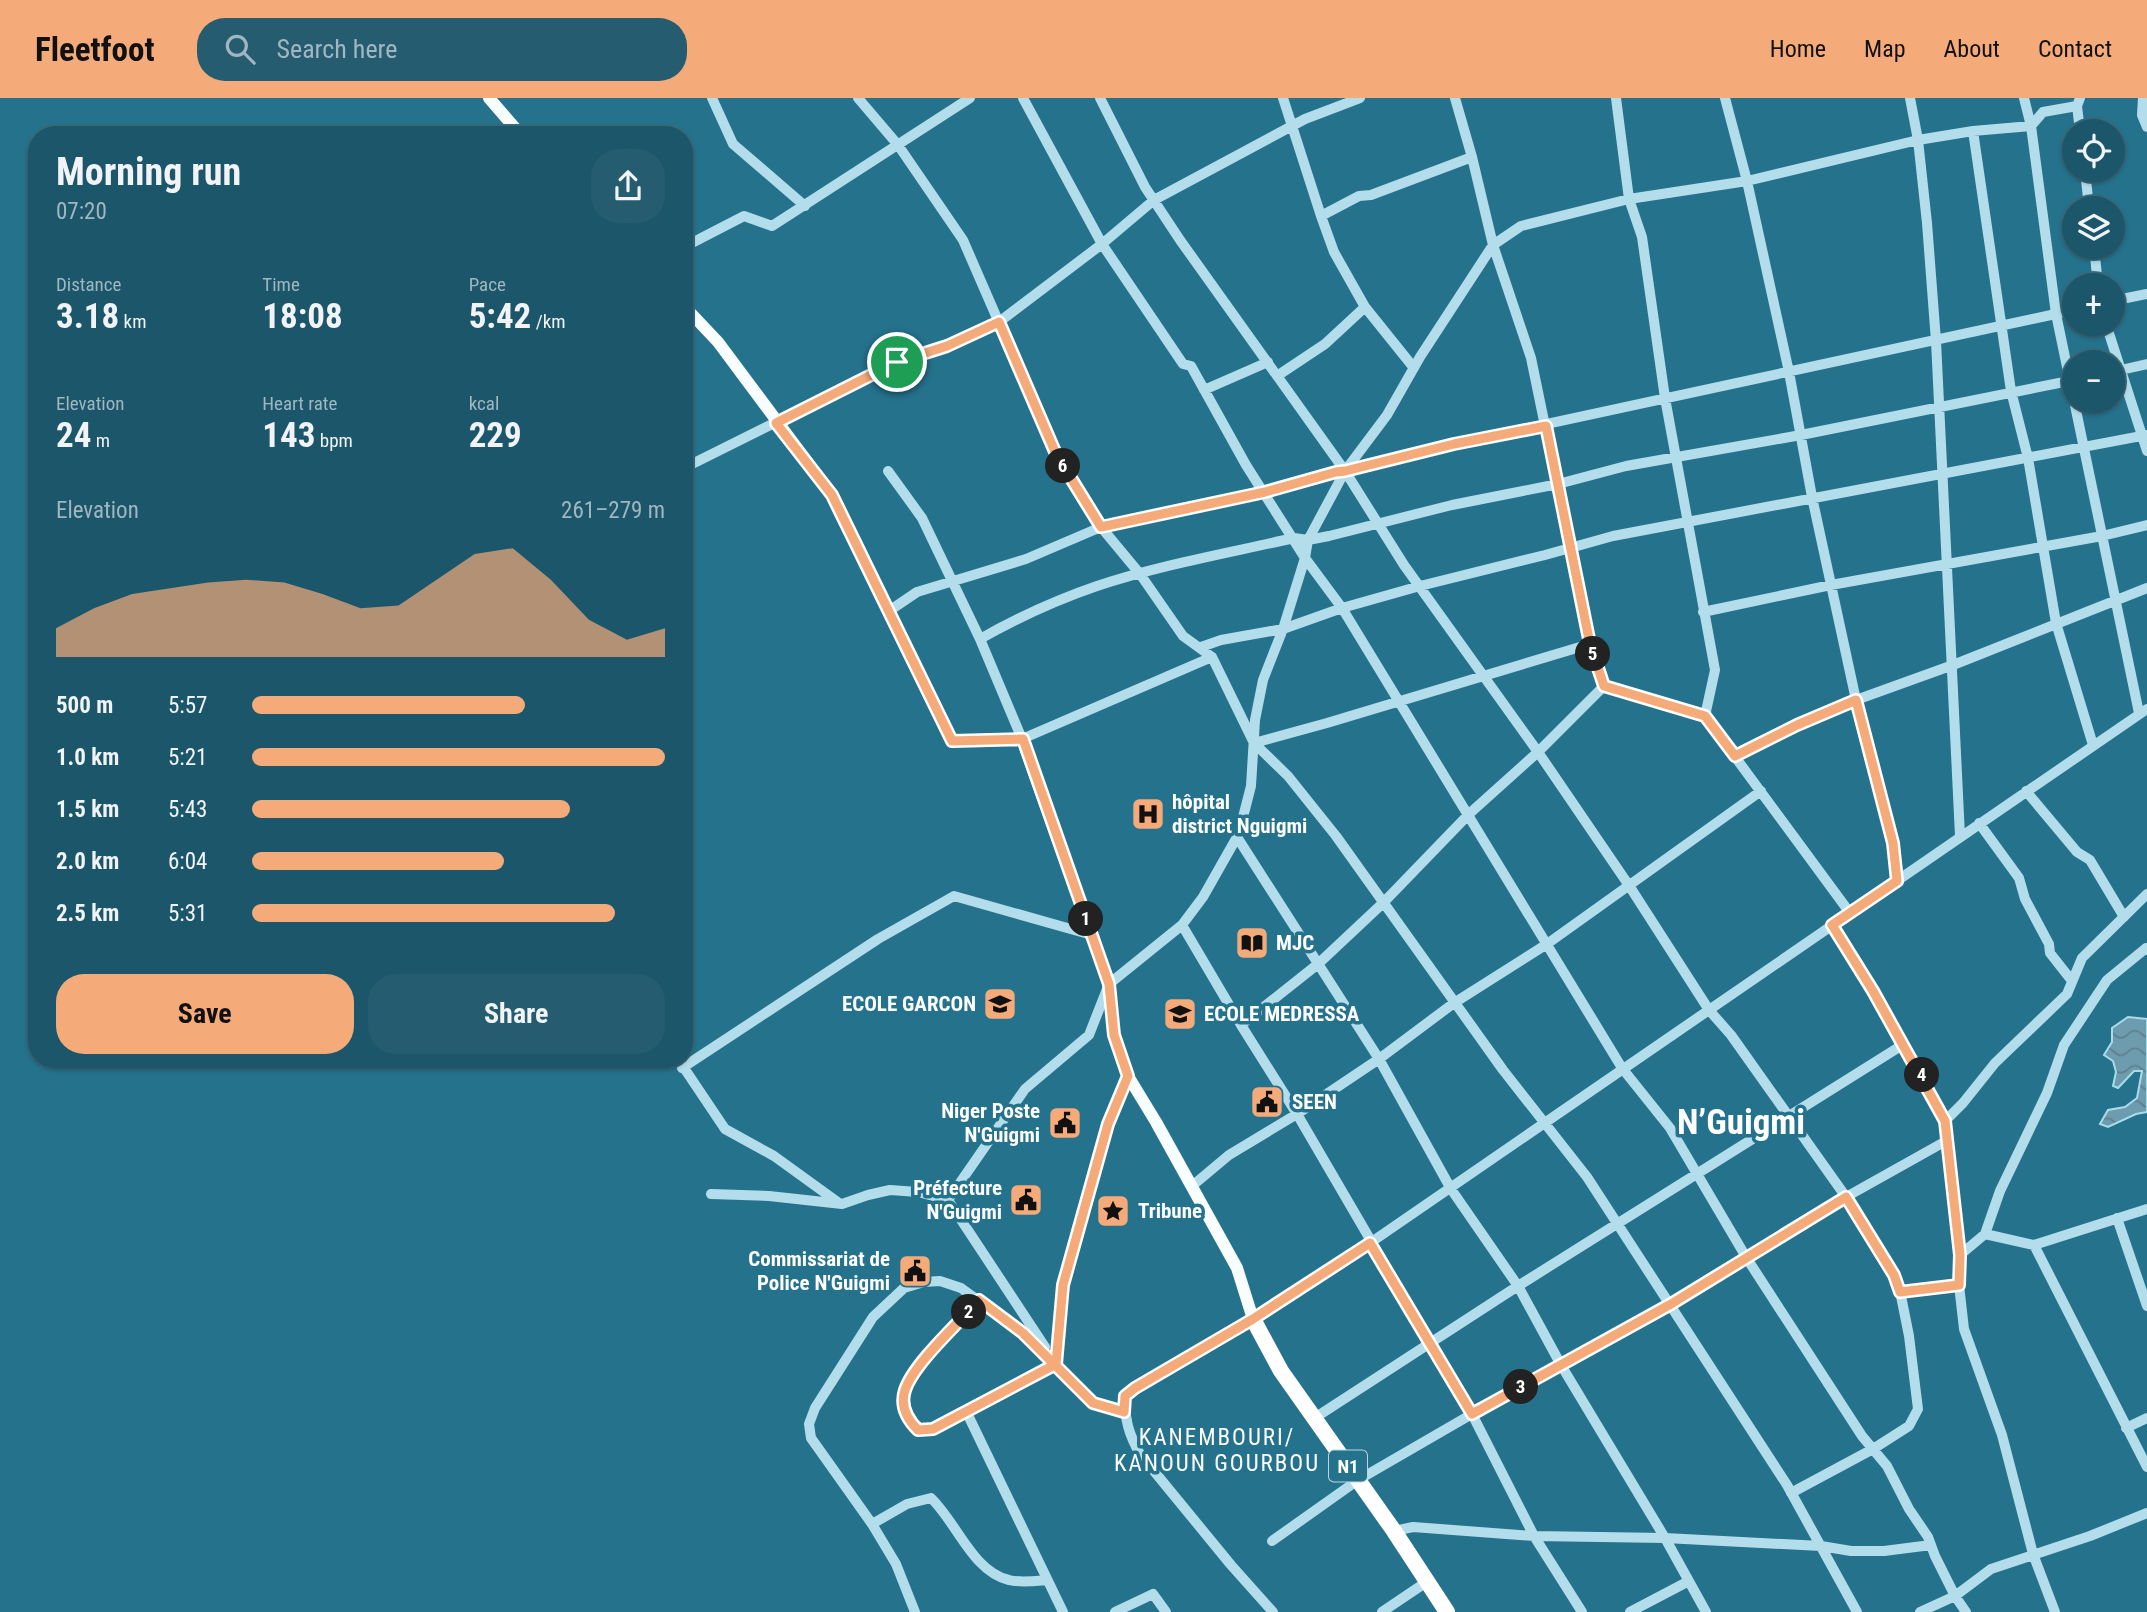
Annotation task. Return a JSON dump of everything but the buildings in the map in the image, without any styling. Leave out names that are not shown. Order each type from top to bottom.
[{"type":"highway","name":"N1","points":[[1253,1319],[1281,1371],[1312,1419],[1394,1531],[1447,1612]]},
{"type":"main road","points":[[489,98],[513,126]]},
{"type":"main road","points":[[693,316],[718,342],[832,495],[952,741],[1023,739]]},
{"type":"main road","name":"N1","points":[[1023,739],[1109,984],[1114,1035],[1128,1076],[1237,1268],[1253,1319]]},
{"type":"street","points":[[712,98],[733,144],[805,205]]},
{"type":"street","points":[[858,98],[898,145],[963,240],[1056,454],[1101,527],[1140,574],[1183,636],[1212,657],[1254,743],[1288,776],[1310,803],[1503,1070],[1587,1177],[1791,1493],[1857,1612]]},
{"type":"street","points":[[693,242],[744,216],[772,226],[970,98]]},
{"type":"street","points":[[1023,98],[1102,244],[1183,364],[1191,366],[1246,466],[1305,558],[1342,608],[1622,1068],[1670,1128],[1746,1257],[1862,1436],[1887,1466],[1966,1612]]},
{"type":"street","points":[[1100,98],[1154,200],[1538,752],[1630,887],[1709,1010],[1731,1035],[1846,1197],[1894,1275],[1900,1292],[1915,1370],[1918,1409],[1909,1426],[1873,1449],[1791,1493]]},
{"type":"street","points":[[1283,98],[1334,252],[1366,307],[1414,368]]},
{"type":"street","points":[[693,464],[897,362],[947,346],[999,322],[1102,244],[1154,200],[1293,126],[1360,98]]},
{"type":"street","points":[[1455,98],[1493,245],[1531,358],[1590,644],[1604,686]]},
{"type":"street","points":[[1616,98],[1629,199],[1642,237],[1665,398],[1715,670],[1705,716]]},
{"type":"street","points":[[1725,98],[1747,181],[1789,372],[1812,497],[1856,700],[1893,843],[1897,881]]},
{"type":"street","points":[[1910,98],[1917,141],[1936,341],[1960,836]]},
{"type":"street","points":[[2024,98],[2031,126],[2056,314],[2065,350]]},
{"type":"street","points":[[2143,98],[2142,115],[2147,127]]},
{"type":"street","points":[[948,1200],[1026,1089],[1089,1035],[1109,984],[1182,925],[1203,897],[1237,837],[1251,786],[1255,720],[1263,680],[1283,629],[1308,540],[1345,471],[1387,415],[1493,245],[1521,226],[1629,199],[1747,181],[1917,141],[1973,131],[2031,126],[2043,112],[2078,102]]},
{"type":"street","points":[[1973,131],[2011,391],[2028,458],[2056,624],[2093,745]]},
{"type":"street","points":[[1321,216],[1359,196],[1371,195],[1472,157]]},
{"type":"street","points":[[2125,298],[2147,294]]},
{"type":"street","points":[[1277,376],[1325,344],[1366,307]]},
{"type":"street","points":[[889,611],[917,592],[1026,559],[1101,527],[1265,492],[1454,444],[2062,313]]},
{"type":"street","points":[[1204,390],[1268,362]]},
{"type":"street","points":[[2125,369],[2147,364]]},
{"type":"street","points":[[980,639],[1026,614],[1097,586],[1140,574],[1294,538],[1308,540],[1452,505],[1558,484],[1626,466],[1801,435],[2062,382]]},
{"type":"street","points":[[2125,392],[2144,435],[2147,452]]},
{"type":"street","points":[[1273,1612],[1140,1454],[1131,1438],[1124,1412],[1125,1396],[1253,1319],[1451,1189],[1547,1124],[1622,1068],[2143,711],[2115,601],[2077,413]]},
{"type":"street","points":[[1201,647],[1221,640],[1283,629],[1342,608],[1420,586],[1613,536],[2144,435]]},
{"type":"street","points":[[888,471],[922,518],[980,639],[1023,739],[1212,657]]},
{"type":"street","points":[[1703,612],[1831,585],[2102,536],[2147,525]]},
{"type":"street","points":[[1735,756],[1856,700],[1953,665],[2147,588]]},
{"type":"street","points":[[1254,743],[1590,644]]},
{"type":"street","points":[[1604,686],[1705,716],[1850,913]]},
{"type":"street","points":[[1241,1025],[1318,964],[1469,814],[1538,752],[1604,686]]},
{"type":"street","points":[[1192,1186],[1228,1155],[1297,1114],[1379,1059],[1454,1003],[1630,887],[1761,791]]},
{"type":"street","points":[[2026,791],[2077,852],[2090,860],[2124,917]]},
{"type":"street","points":[[1979,823],[2019,878],[2025,899],[2049,944],[2050,953],[2072,981]]},
{"type":"street","points":[[1237,837],[1379,1059],[1451,1189],[1518,1286],[1706,1612]]},
{"type":"street","points":[[1945,1121],[1995,1063],[2067,993],[2082,958],[2147,894]]},
{"type":"street","points":[[693,1055],[878,939],[954,896],[1092,935]]},
{"type":"street","points":[[1182,925],[1297,1114],[1472,1414],[1534,1536],[1582,1612]]},
{"type":"street","points":[[1832,925],[1904,1044],[1945,1121],[1960,1255],[1959,1285],[1964,1329],[2001,1435],[2033,1554],[2055,1612]]},
{"type":"street","points":[[1960,1255],[1985,1234],[2000,1191],[2048,1093],[2064,1045],[2108,980],[2146,948],[2147,950]]},
{"type":"street","points":[[1312,1419],[1518,1286],[1904,1044]]},
{"type":"street","points":[[683,1068],[725,1129],[774,1156],[842,1204]]},
{"type":"street","points":[[1056,1364],[1063,1285],[1108,1124],[1128,1076]]},
{"type":"street","points":[[1272,1541],[1358,1480],[1671,1304],[1846,1197],[1947,1140]]},
{"type":"street","points":[[711,1194],[769,1196],[842,1204],[890,1190],[918,1192],[948,1200],[1056,1364]]},
{"type":"street","points":[[1985,1234],[2034,1245],[2147,1209]]},
{"type":"street","points":[[2117,1218],[2147,1306]]},
{"type":"street","points":[[2034,1245],[2147,1468]]},
{"type":"street","points":[[915,1612],[896,1564],[872,1524],[811,1438],[809,1424],[815,1408],[873,1317],[904,1289],[924,1282],[940,1281],[961,1288],[1023,1333],[1093,1403],[1124,1412]]},
{"type":"street","points":[[1900,1292],[1959,1285]]},
{"type":"street","points":[[979,1300],[921,1365],[904,1392],[904,1410],[918,1430],[933,1429],[1056,1364]]},
{"type":"street","points":[[966,1411],[1063,1612]]},
{"type":"street","points":[[2126,1428],[2147,1418]]},
{"type":"street","points":[[872,1524],[907,1504],[931,1498],[944,1510],[982,1566],[995,1577],[1012,1581],[1047,1580]]},
{"type":"street","points":[[1920,1612],[1955,1596],[1990,1569],[2090,1536],[2147,1513]]},
{"type":"street","points":[[1394,1531],[1413,1527],[1534,1536],[1665,1538],[1821,1546],[1851,1551],[1884,1551],[1931,1545]]},
{"type":"street","points":[[1382,1612],[1428,1581]]},
{"type":"street","points":[[1630,1612],[1689,1581]]},
{"type":"street","points":[[1115,1612],[1153,1594],[1166,1612]]},
{"type":"water","points":[[2128,1017],[2147,1019],[2147,1112],[2108,1127],[2100,1124],[2108,1110],[2125,1107],[2137,1098],[2142,1071],[2134,1071],[2118,1088],[2113,1086],[2116,1072],[2113,1061],[2104,1055],[2112,1042],[2112,1028]]},
{"type":"place","name":"hôpital district Nguigmi","points":[[1148,814]]},
{"type":"place","name":"MJC","points":[[1252,943]]},
{"type":"place","name":"ECOLE GARCON","points":[[1000,1004]]},
{"type":"place","name":"ECOLE MEDRESSA","points":[[1180,1014]]},
{"type":"place","name":"SEEN","points":[[1267,1102]]},
{"type":"place","name":"Niger Poste N'Guigmi","points":[[1065,1123]]},
{"type":"place","name":"Préfecture N'Guigmi","points":[[1026,1200]]},
{"type":"place","name":"Tribune","points":[[1113,1211]]},
{"type":"place","name":"Commissariat de Police N'Guigmi","points":[[915,1271]]},
{"type":"district","name":"N’Guigmi","points":[[1741,1122]]},
{"type":"district","name":"KANEMBOURI/ KANOUN GOURBOU","points":[[1217,1450]]},
{"type":"route","points":[[897,362],[776,423],[832,495],[952,741],[1023,739],[1109,984],[1114,1035],[1128,1076],[1108,1124],[1063,1285],[1056,1364],[933,1429],[918,1430],[904,1410],[904,1392],[911,1377],[979,1300],[1023,1333],[1056,1364],[1093,1403],[1124,1412],[1125,1396],[1135,1388],[1253,1319],[1370,1243],[1472,1414],[1671,1304],[1846,1197],[1894,1275],[1900,1292],[1959,1285],[1960,1255],[1945,1121],[1925,1080],[1832,925],[1897,881],[1893,843],[1856,700],[1735,756],[1705,716],[1604,686],[1590,644],[1546,426],[1454,444],[1265,492],[1101,527],[1056,454],[999,322],[947,346],[897,362]]}]
